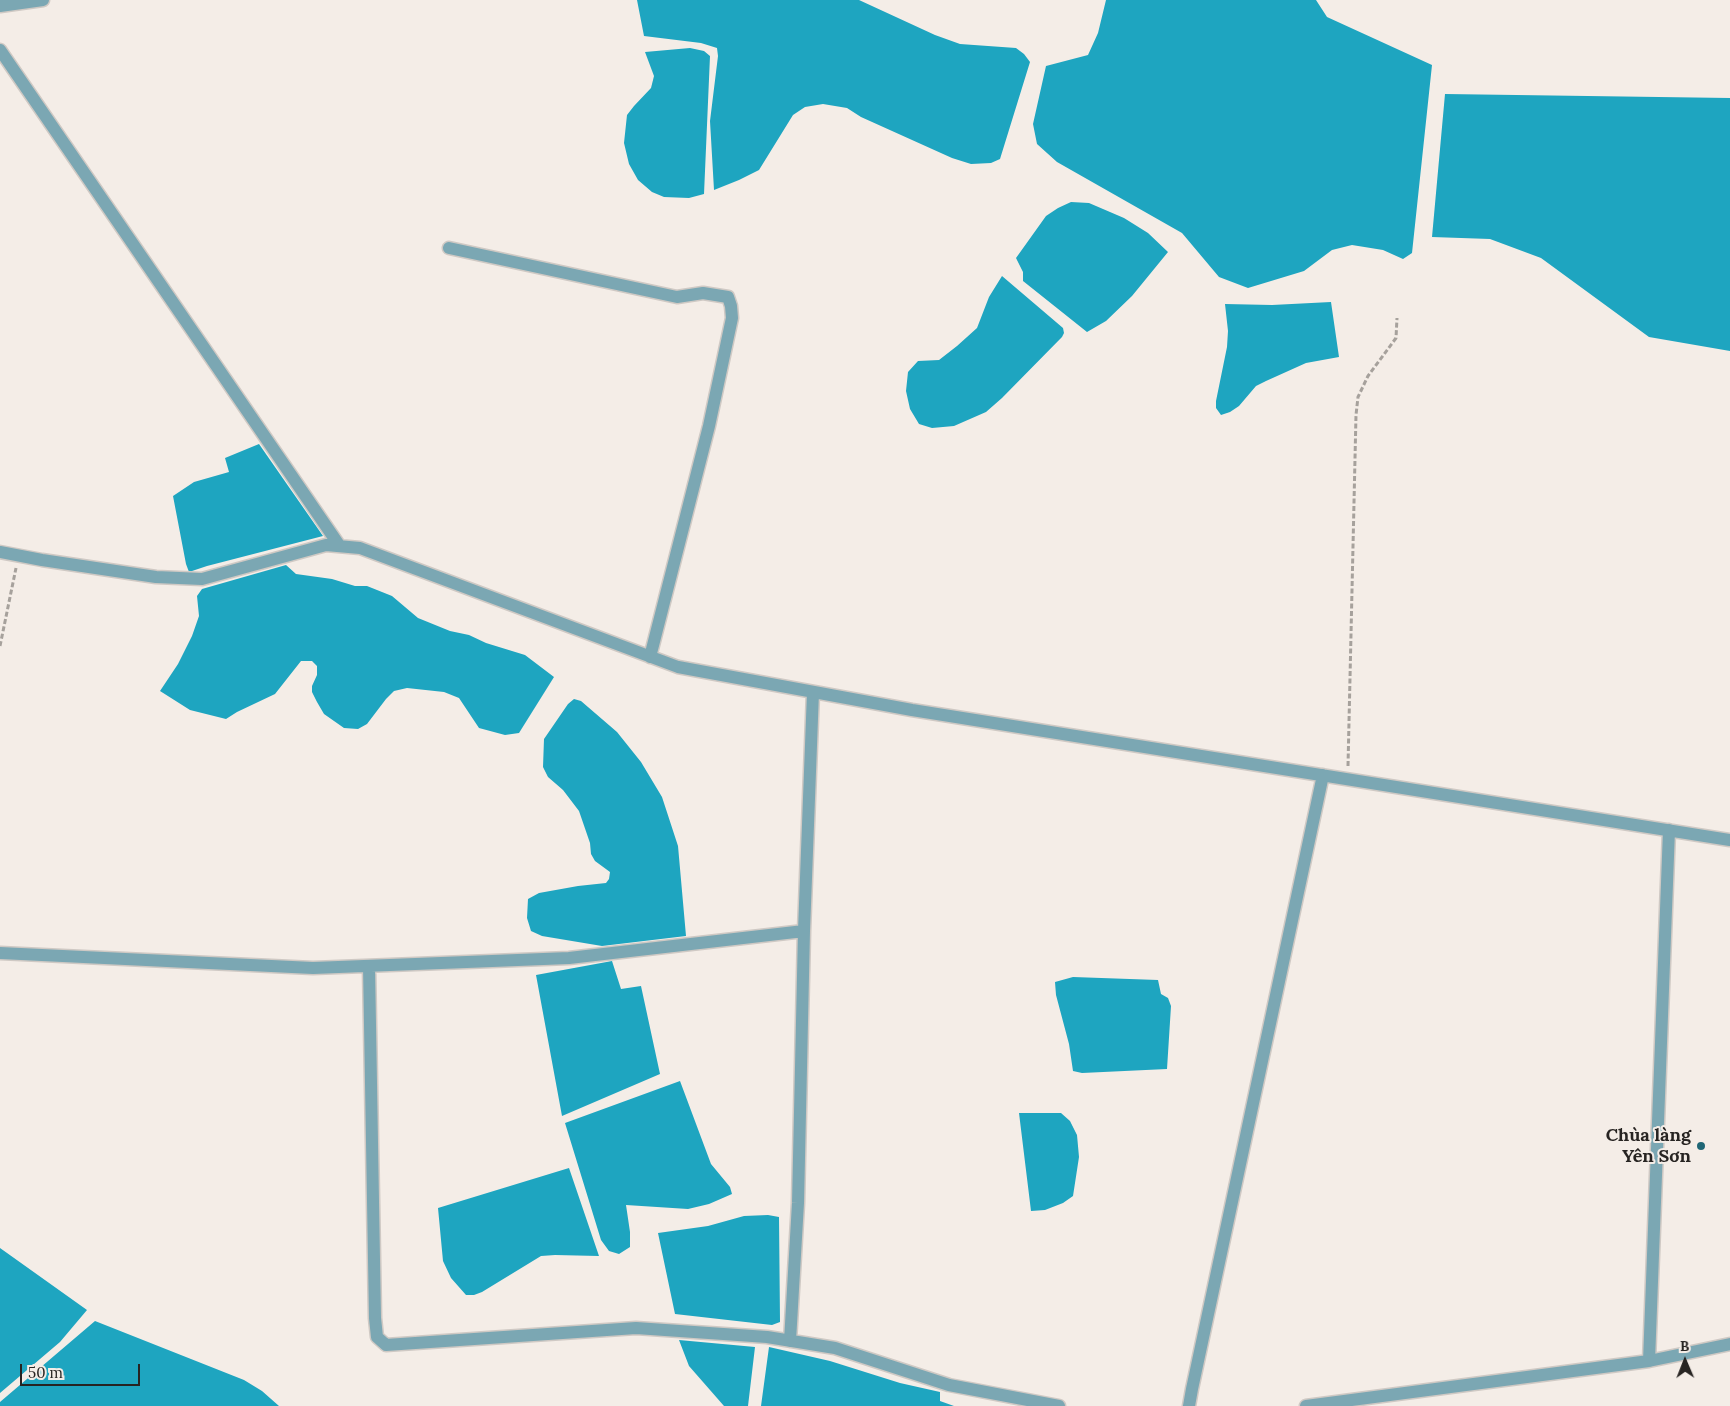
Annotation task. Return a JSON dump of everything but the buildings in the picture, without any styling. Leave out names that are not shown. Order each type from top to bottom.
[{"type":"street","points":[[0,6],[43,0]]},
{"type":"street","points":[[0,50],[339,545]]},
{"type":"street","points":[[449,248],[677,296],[703,293],[728,297],[732,318],[710,417],[650,657]]},
{"type":"street","points":[[0,552],[156,577],[202,579],[326,545],[360,548],[678,667],[922,712],[1730,840]]},
{"type":"street","points":[[790,1341],[798,1203],[804,931],[813,692]]},
{"type":"street","points":[[1189,1406],[1323,775]]},
{"type":"street","points":[[1649,1361],[1668,830]]},
{"type":"street","points":[[0,953],[313,968],[569,958],[804,931]]},
{"type":"street","points":[[369,966],[375,1318],[377,1337],[386,1345],[636,1328],[767,1337],[835,1348],[949,1386],[1059,1406]]},
{"type":"street","points":[[1306,1406],[1649,1361],[1730,1344]]},
{"type":"path","points":[[1348,779],[1356,415],[1358,397],[1368,376],[1396,338],[1398,318]]},
{"type":"path","points":[[0,646],[18,555]]},
{"type":"water","points":[[637,0],[859,0],[935,35],[960,44],[1016,48],[1030,62],[1000,159],[991,163],[971,164],[952,158],[861,117],[847,108],[823,104],[805,107],[793,115],[759,170],[714,190],[710,121],[718,56],[717,48],[701,43],[644,36]]},
{"type":"water","points":[[1106,0],[1316,0],[1327,17],[1432,65],[1412,253],[1403,259],[1383,250],[1352,245],[1332,250],[1304,271],[1248,288],[1219,277],[1182,233],[1057,162],[1037,144],[1033,124],[1046,66],[1088,55],[1098,33]]},
{"type":"water","points":[[690,48],[704,51],[710,56],[704,194],[689,198],[664,197],[652,192],[638,180],[629,164],[624,143],[627,115],[651,88],[654,76],[645,52]]},
{"type":"water","points":[[1445,94],[1730,98],[1730,351],[1649,337],[1541,258],[1490,239],[1432,237]]},
{"type":"water","points":[[1071,202],[1089,203],[1124,218],[1148,233],[1168,252],[1132,296],[1106,321],[1087,332],[1023,281],[1023,272],[1016,258],[1046,216]]},
{"type":"water","points":[[1002,276],[1063,328],[1064,333],[1062,337],[986,412],[954,426],[932,428],[919,424],[910,409],[906,391],[908,372],[918,361],[939,360],[977,328],[989,297]]},
{"type":"water","points":[[1331,302],[1339,357],[1306,363],[1266,381],[1256,386],[1239,406],[1221,415],[1216,408],[1216,401],[1227,347],[1228,331],[1225,304],[1272,305]]},
{"type":"water","points":[[259,444],[323,536],[189,572],[173,496],[194,482],[229,472],[225,458]]},
{"type":"water","points":[[286,565],[296,574],[332,579],[355,586],[367,586],[392,596],[418,618],[450,631],[469,635],[486,643],[525,655],[554,677],[519,733],[505,735],[479,728],[459,698],[444,692],[407,688],[394,691],[367,724],[358,729],[344,728],[324,714],[312,692],[312,686],[317,675],[317,666],[312,661],[301,661],[275,694],[226,719],[190,710],[160,691],[178,664],[192,636],[199,616],[197,596],[202,589]]},
{"type":"water","points":[[574,699],[581,701],[617,732],[641,762],[662,797],[678,846],[686,936],[602,946],[542,936],[531,931],[527,918],[528,899],[539,893],[606,883],[609,879],[610,872],[595,861],[591,854],[590,843],[579,811],[563,790],[548,777],[543,767],[544,739],[568,704]]},
{"type":"water","points":[[612,961],[621,989],[641,986],[660,1074],[562,1116],[536,975]]},
{"type":"water","points":[[1073,977],[1158,980],[1161,994],[1168,998],[1171,1006],[1167,1069],[1082,1073],[1073,1071],[1069,1044],[1056,995],[1055,982]]},
{"type":"water","points":[[680,1081],[711,1164],[730,1187],[732,1194],[709,1204],[688,1209],[626,1205],[630,1247],[619,1254],[609,1251],[601,1240],[565,1123]]},
{"type":"water","points":[[1019,1113],[1061,1113],[1070,1121],[1077,1135],[1079,1157],[1073,1196],[1063,1203],[1045,1210],[1031,1211]]},
{"type":"water","points":[[569,1168],[599,1256],[541,1256],[482,1292],[466,1295],[451,1278],[443,1261],[438,1208]]},
{"type":"water","points":[[768,1215],[779,1217],[780,1322],[772,1325],[675,1314],[658,1233],[708,1226],[744,1216]]},
{"type":"water","points":[[0,1248],[87,1310],[60,1342],[0,1393]]},
{"type":"water","points":[[95,1321],[244,1380],[262,1391],[279,1406],[0,1406],[0,1402]]},
{"type":"water","points":[[679,1340],[755,1347],[748,1406],[724,1406],[689,1366]]},
{"type":"water","points":[[769,1347],[830,1361],[900,1383],[940,1392],[940,1401],[954,1406],[761,1406]]},
{"type":"place","name":"Chùa làng Yên Sơn","points":[[1701,1146]]}]
